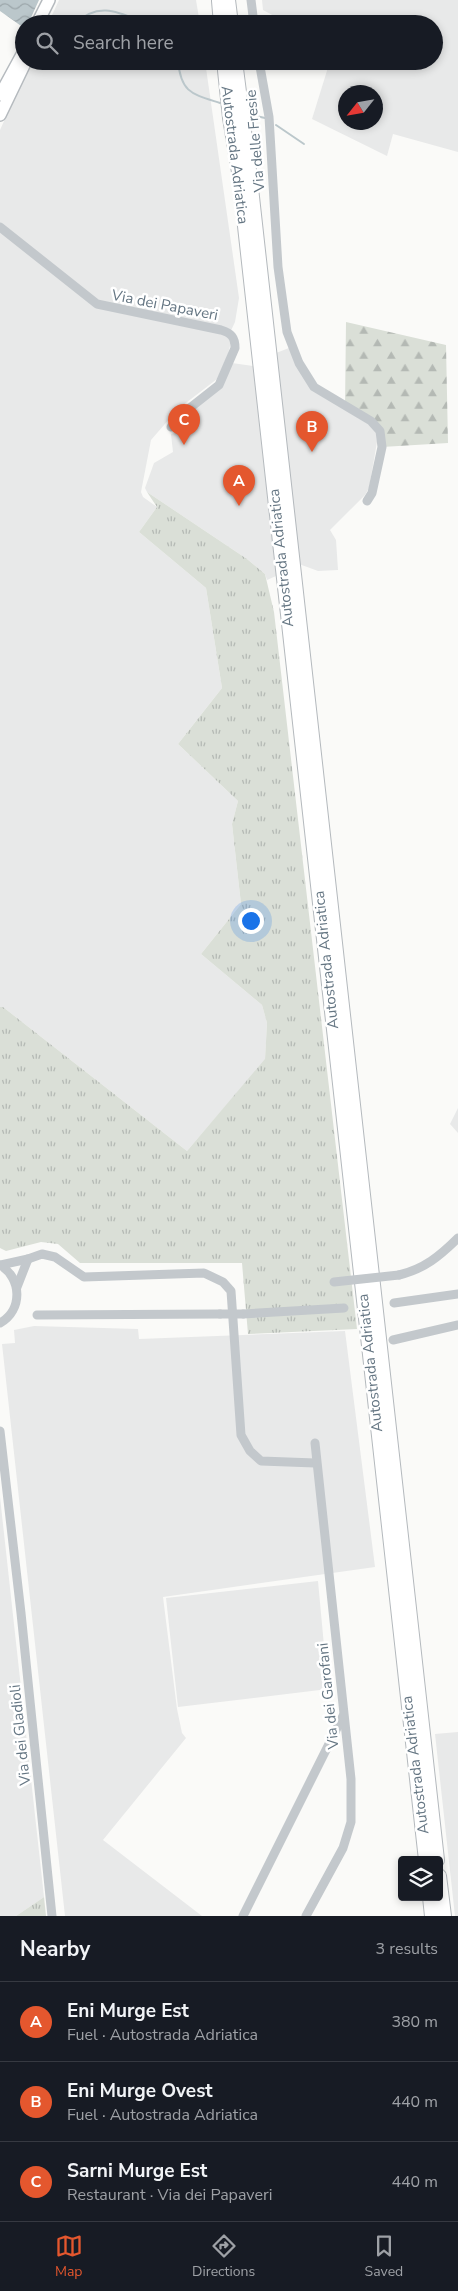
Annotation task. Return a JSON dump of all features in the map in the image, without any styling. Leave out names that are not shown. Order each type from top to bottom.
[{"type":"highway","points":[[219,0],[220,15]]},
{"type":"highway","points":[[228,0],[230,15]]},
{"type":"highway","name":"Autostrada Adriatica","points":[[225,70],[230,118],[239,172],[426,1856]]},
{"type":"highway","name":"Autostrada Adriatica","points":[[236,70],[250,179],[438,1856]]},
{"type":"highway","points":[[430,1901],[432,1916]]},
{"type":"highway","points":[[442,1901],[444,1916]]},
{"type":"main road","points":[[41,15],[48,0]]},
{"type":"main road","points":[[48,15],[56,0]]},
{"type":"main road","points":[[0,95],[15,68]]},
{"type":"main road","points":[[0,115],[22,70]]},
{"type":"street","points":[[251,0],[253,15]]},
{"type":"street","name":"Via delle Fresie","points":[[261,70],[269,117],[278,267],[287,332],[299,363],[314,387],[371,421],[380,431],[382,447],[372,493],[367,501]]},
{"type":"street","name":"Via dei Papaveri","points":[[0,227],[97,304],[221,330],[231,334],[235,342],[235,348],[219,385],[186,411],[170,427]]},
{"type":"street","points":[[334,1282],[399,1275],[416,1271],[430,1263],[458,1238]]},
{"type":"street","points":[[0,1265],[42,1254],[55,1257],[84,1277],[204,1272],[223,1282],[231,1291],[241,1435],[250,1451],[261,1461],[315,1463]]},
{"type":"street","points":[[0,1323],[11,1314],[16,1305],[17,1286],[28,1259]]},
{"type":"street","points":[[0,1265],[12,1276],[17,1286]]},
{"type":"street","points":[[394,1303],[458,1294]]},
{"type":"street","points":[[37,1315],[243,1314],[344,1308]]},
{"type":"street","points":[[393,1340],[458,1325]]},
{"type":"street","name":"Via dei Gladioli","points":[[0,1431],[52,1916]]},
{"type":"street","name":"Via dei Garofani","points":[[306,1916],[343,1848],[351,1822],[351,1779],[314,1443]]},
{"type":"street","points":[[243,1916],[343,1716]]},
{"type":"shaded area","points":[[59,0],[196,0],[198,15],[52,15]]},
{"type":"shaded area","points":[[262,0],[458,0],[458,152],[393,134],[387,156],[312,119],[327,70],[443,70],[443,15],[272,15],[263,10]]},
{"type":"shaded area","points":[[27,70],[206,70],[239,298],[235,322],[228,337],[231,342],[228,354],[217,379],[178,409],[151,440],[141,492],[143,497],[157,507],[139,532],[206,588],[222,688],[178,744],[238,801],[232,824],[241,904],[201,954],[262,1005],[267,1023],[265,1060],[187,1151],[3,1007],[0,1007],[0,130]]},
{"type":"shaded area","points":[[289,348],[311,389],[376,429],[377,442],[369,488],[365,495],[330,530],[336,540],[338,570],[318,571],[299,564],[276,353]]},
{"type":"shaded area","points":[[232,363],[253,366],[276,576],[267,580],[265,574],[247,559],[147,492],[145,488],[154,463],[173,452],[171,434],[175,433],[174,426],[189,424],[186,418]]},
{"type":"shaded area","points":[[458,1108],[458,1133],[450,1124]]},
{"type":"shaded area","points":[[34,1326],[138,1329],[139,1339],[345,1331],[375,1567],[163,1597],[177,1709],[182,1733],[186,1738],[103,1840],[202,1916],[65,1916],[2,1344],[15,1343],[14,1330]]},
{"type":"shaded area","points":[[0,1497],[44,1897],[16,1916],[0,1916]]},
{"type":"shaded area","points":[[318,1581],[328,1689],[178,1707],[166,1598]]},
{"type":"shaded area","points":[[458,1732],[458,1916],[455,1916],[435,1734]]},
{"type":"green space","points":[[346,322],[446,345],[448,443],[382,447],[380,431],[345,407]]},
{"type":"green space","points":[[147,492],[247,559],[265,574],[274,612],[357,1329],[248,1334],[242,1263],[80,1263],[58,1244],[41,1242],[6,1251],[0,1248],[0,1007],[3,1007],[187,1151],[265,1059],[267,1023],[262,1005],[201,954],[241,904],[232,824],[238,801],[178,744],[222,688],[206,588],[139,532],[157,507]]},
{"type":"green space","points":[[44,1897],[46,1916],[16,1916]]},
{"type":"water","points":[[0,0],[39,0],[32,15],[15,15],[15,22],[0,11]]},
{"type":"waterway","points":[[88,15],[101,11],[110,11],[124,15]]},
{"type":"waterway","points":[[180,70],[182,80],[190,91],[220,103]]},
{"type":"waterway","points":[[256,116],[265,118]]},
{"type":"waterway","points":[[276,125],[304,144]]},
{"type":"place","name":"Sarni Murge Est","points":[[184,445]]},
{"type":"place","name":"Eni Murge Ovest","points":[[312,452]]},
{"type":"place","name":"Eni Murge Est","points":[[239,506]]}]
